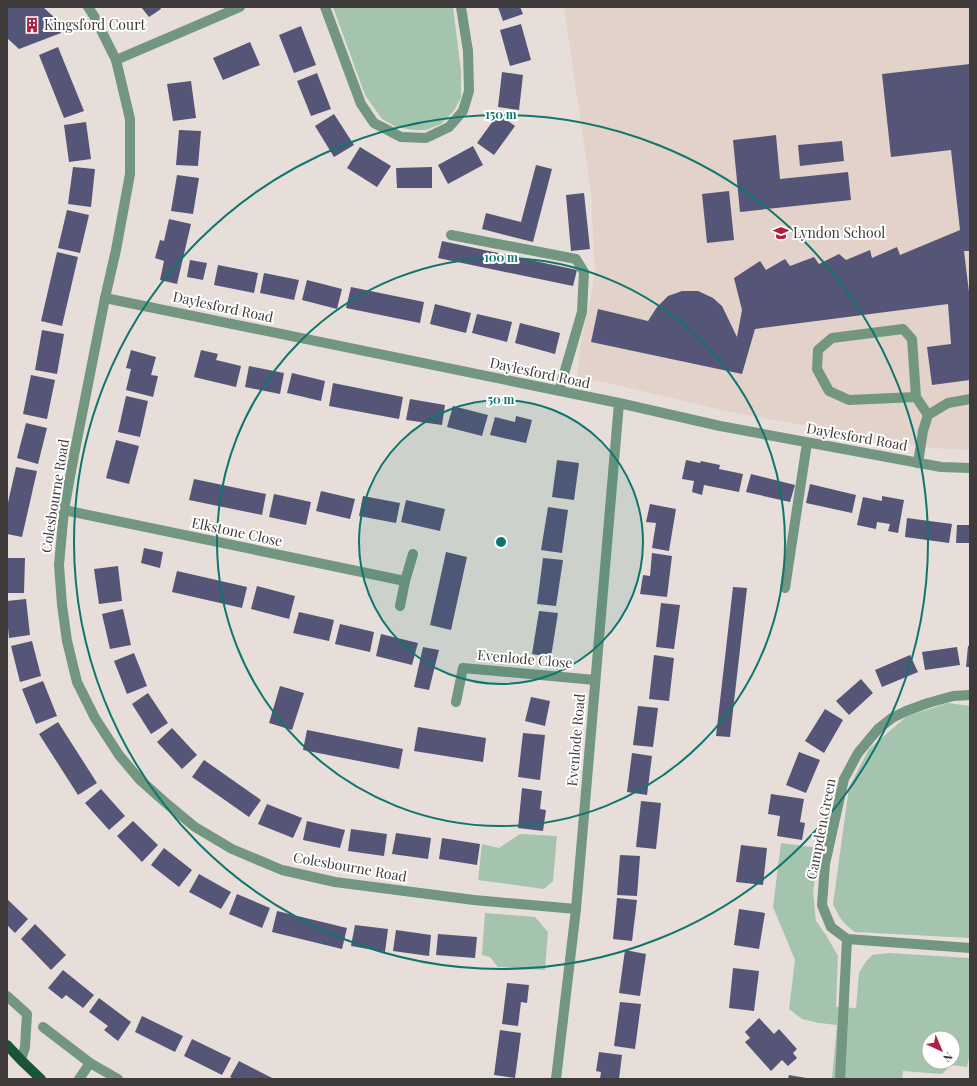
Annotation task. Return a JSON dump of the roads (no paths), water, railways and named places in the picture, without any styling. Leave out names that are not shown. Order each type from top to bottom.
[{"type":"main road","points":[[7,1045],[41,1079]]},
{"type":"street","name":"Colesbourne Road","points":[[88,7],[116,60],[130,119],[130,174],[64,510],[59,565],[62,605],[67,641],[77,682],[95,718],[119,755],[140,780],[195,827],[232,849],[282,870],[335,882],[474,900],[576,909]]},
{"type":"street","points":[[116,60],[240,7]]},
{"type":"street","points":[[325,7],[361,104],[374,123],[402,137],[426,138],[449,128],[463,112],[469,91],[468,51],[461,7]]},
{"type":"street","points":[[451,235],[576,259],[584,272],[582,312],[558,391]]},
{"type":"street","name":"Daylesford Road","points":[[106,298],[619,403],[720,426],[941,467],[970,468]]},
{"type":"street","points":[[916,397],[849,400],[829,391],[817,369],[818,350],[832,338],[903,329],[912,339],[916,397],[928,414]]},
{"type":"street","points":[[918,463],[923,431],[928,414],[948,403],[970,399]]},
{"type":"street","name":"Evenlode Road","points":[[556,1079],[576,909],[619,403]]},
{"type":"street","points":[[785,588],[807,442]]},
{"type":"street","name":"Elkstone Close","points":[[64,510],[405,581]]},
{"type":"street","points":[[400,606],[405,581],[413,554]]},
{"type":"street","name":"Evenlode Close","points":[[456,702],[463,668],[595,680]]},
{"type":"street","name":"Campden Green","points":[[847,939],[831,927],[822,905],[826,864],[844,779],[858,753],[878,729],[892,718],[928,703],[953,696],[970,695]]},
{"type":"street","points":[[840,1079],[847,939],[970,948]]},
{"type":"street","points":[[7,996],[27,1014],[25,1047],[21,1060]]},
{"type":"street","points":[[43,1027],[90,1063],[118,1079]]},
{"type":"street","points":[[79,1079],[90,1063]]},
{"type":"place","name":"Kingsford Court","points":[[32,25]]},
{"type":"place","name":"Lyndon School","points":[[781,233]]}]
